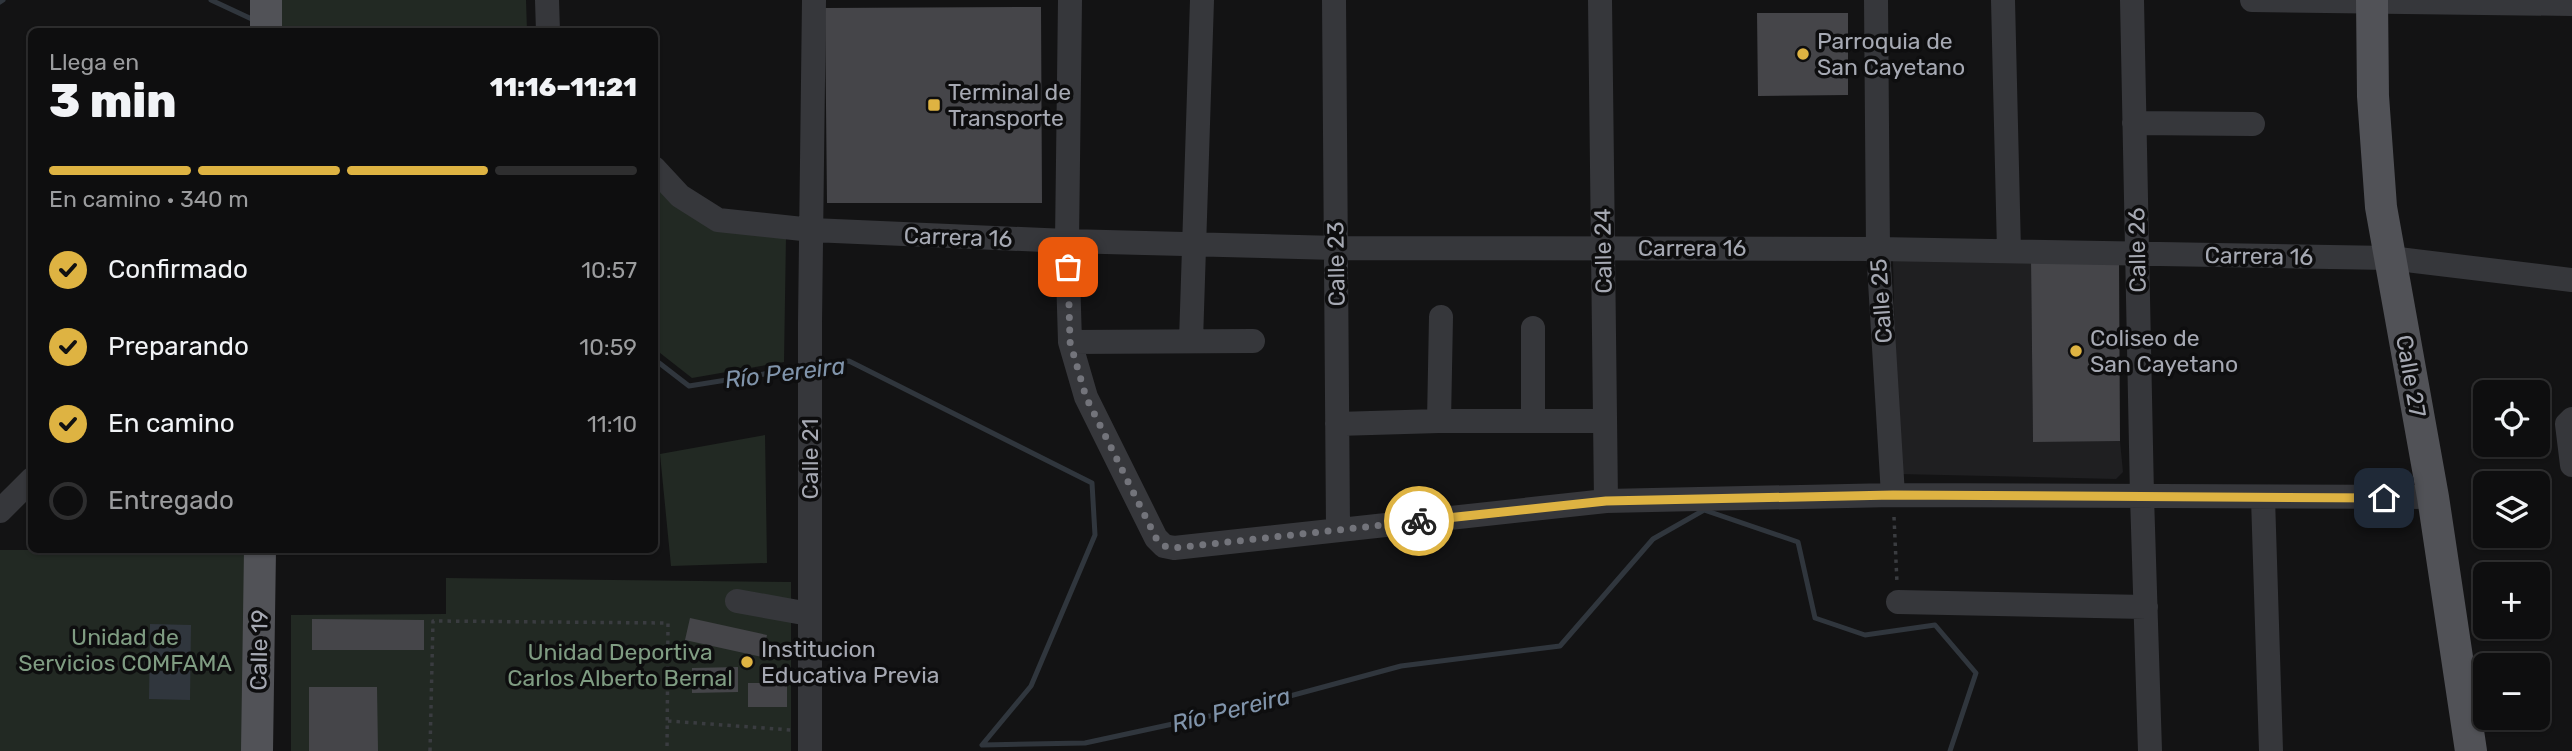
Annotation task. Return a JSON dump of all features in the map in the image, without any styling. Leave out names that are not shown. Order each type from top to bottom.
[{"type":"main road","name":"Calle 27","points":[[2372,1],[2373,96],[2381,207],[2432,498],[2471,751]]},
{"type":"main road","name":"Calle 19","points":[[257,751],[260,553]]},
{"type":"street","points":[[547,0],[548,28]]},
{"type":"street","name":"Calle 21","points":[[810,741],[810,323],[814,0]]},
{"type":"street","points":[[1070,0],[1067,241],[1070,342],[1086,397],[1156,538],[1164,546],[1174,548],[1606,501],[1893,495],[2432,498]]},
{"type":"street","points":[[1191,341],[1202,0]]},
{"type":"street","name":"Calle 23","points":[[1334,0],[1338,529]]},
{"type":"street","name":"Calle 24","points":[[1600,0],[1606,501]]},
{"type":"street","name":"Calle 25","points":[[1876,0],[1878,249],[1893,495]]},
{"type":"street","points":[[2003,0],[2009,251]]},
{"type":"street","name":"Calle 26","points":[[2132,0],[2142,496],[2151,751]]},
{"type":"street","points":[[2252,0],[2572,4]]},
{"type":"street","points":[[2134,123],[2253,124]]},
{"type":"street","name":"Carrera 16","points":[[658,172],[680,196],[718,220],[812,230],[1067,241],[1336,247],[1878,249],[2390,258],[2572,280]]},
{"type":"street","points":[[1439,421],[1440,317]]},
{"type":"street","points":[[1533,328],[1533,421]]},
{"type":"street","points":[[1070,342],[1254,341]]},
{"type":"street","points":[[2572,419],[2567,424],[2572,465]]},
{"type":"street","points":[[1337,424],[1605,421]]},
{"type":"street","points":[[0,511],[28,483]]},
{"type":"street","points":[[2263,498],[2271,751]]},
{"type":"street","points":[[737,601],[809,614]]},
{"type":"street","points":[[1898,602],[2146,607]]},
{"type":"path","points":[[1893,495],[1898,602]]},
{"type":"path","points":[[430,751],[433,621],[668,623],[667,751]]},
{"type":"path","points":[[668,721],[810,741]]},
{"type":"shaded area","points":[[2031,260],[2033,441],[2120,441],[2123,472],[2116,479],[1898,474],[1893,261]]},
{"type":"shaded area","points":[[150,624],[191,625],[190,700],[149,699]]},
{"type":"green space","points":[[279,0],[526,0],[527,28],[279,28]]},
{"type":"green space","points":[[658,187],[786,236],[784,362],[692,378],[658,351]]},
{"type":"green space","points":[[765,435],[767,563],[671,566],[660,454]]},
{"type":"green space","name":"Unidad de Servicios COMFAMA","points":[[0,550],[28,550],[28,553],[252,553],[247,751],[0,751]]},
{"type":"green space","name":"Unidad Deportiva Carlos Alberto Bernal","points":[[446,578],[791,582],[791,751],[291,751],[291,615],[446,614]]},
{"type":"building","name":"Terminal de Transporte","points":[[1041,7],[1042,203],[827,203],[825,8]]},
{"type":"building","name":"Parroquia de San Cayetano","points":[[1757,13],[1848,13],[1848,95],[1758,96]]},
{"type":"building","name":"Coliseo de San Cayetano","points":[[2031,260],[2119,260],[2120,441],[2033,442]]},
{"type":"building","points":[[690,618],[767,635],[762,657],[685,640]]},
{"type":"building","points":[[312,619],[424,620],[424,650],[312,650]]},
{"type":"building","points":[[738,667],[738,692],[692,693],[692,668]]},
{"type":"building","points":[[748,683],[787,683],[787,707],[748,707]]},
{"type":"building","points":[[309,687],[377,687],[378,751],[309,751]]},
{"type":"waterway","name":"Río Pereira","points":[[211,0],[256,21]]},
{"type":"waterway","name":"Río Pereira","points":[[815,366],[849,361],[1092,483],[1095,535],[1031,686],[982,745],[1085,743],[1242,709],[1401,666],[1560,646],[1653,539],[1704,510],[1798,542],[1815,618],[1865,635],[1935,625],[1976,673],[1950,751]]},
{"type":"waterway","name":"Río Pereira","points":[[658,362],[689,386],[802,368]]},
{"type":"way so far","points":[[1068,267],[1070,342],[1086,397],[1156,538],[1164,546],[1174,548],[1419,521]]},
{"type":"place","name":"Parroquia de San Cayetano","points":[[1803,54]]},
{"type":"place","name":"Terminal de Transporte","points":[[934,105]]},
{"type":"place","name":"Coliseo de San Cayetano","points":[[2076,351]]},
{"type":"place","name":"Institucion Educativa Previa","points":[[747,662]]},
{"type":"route","points":[[1419,521],[1606,501],[1893,495],[2384,498]]}]
